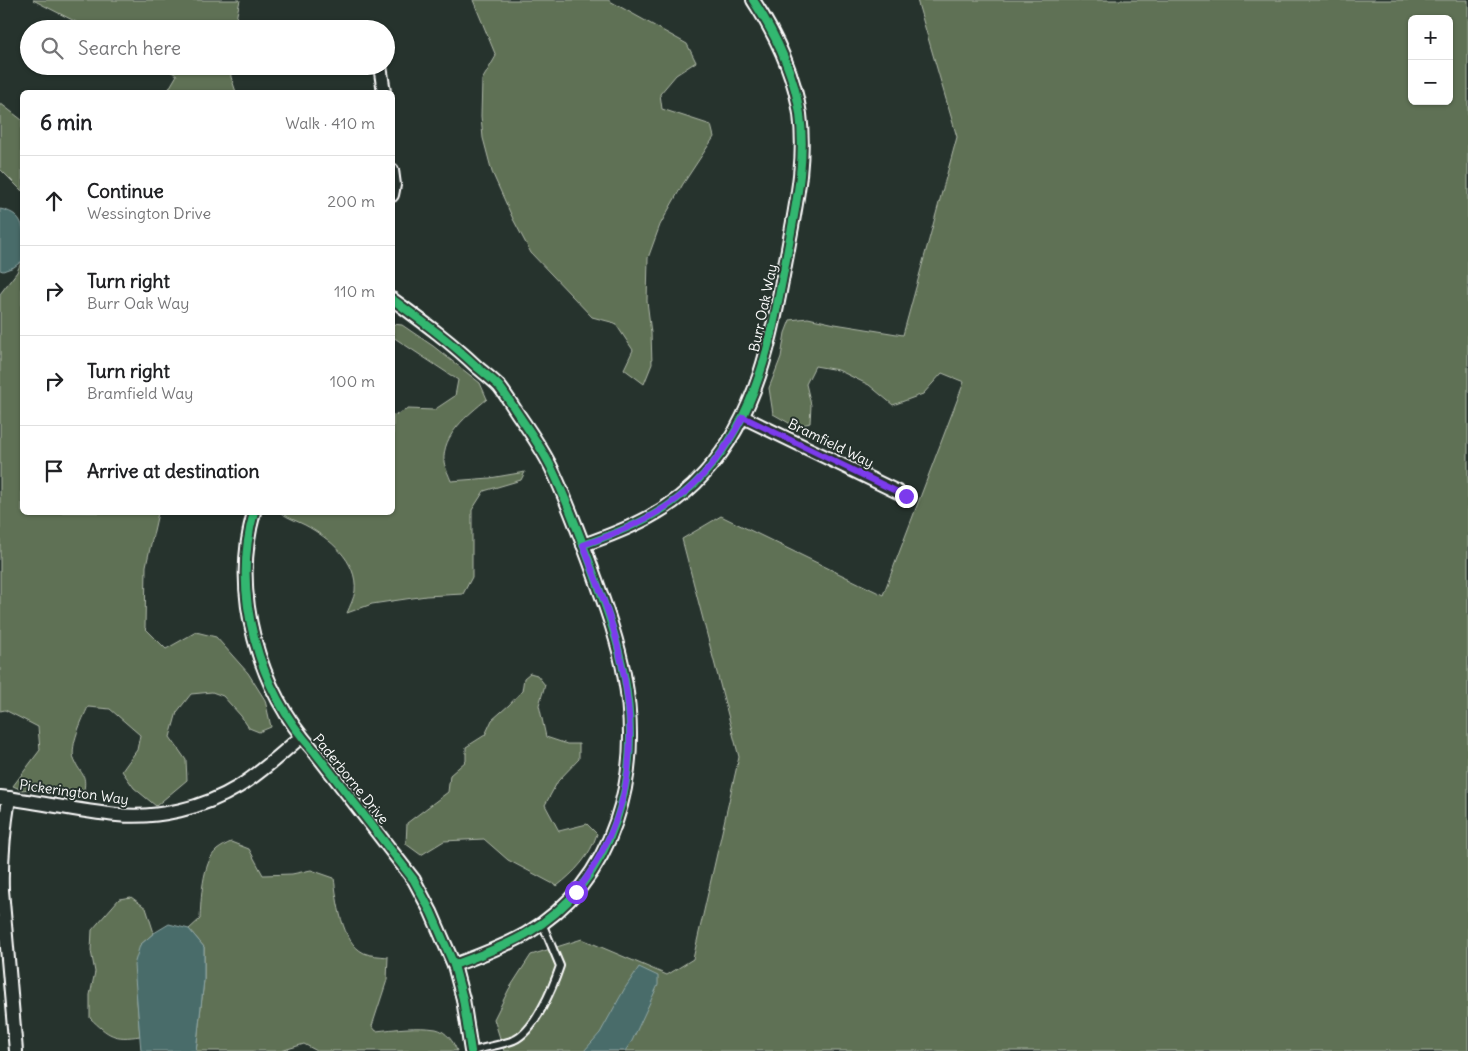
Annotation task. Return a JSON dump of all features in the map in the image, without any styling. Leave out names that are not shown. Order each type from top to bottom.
[{"type":"street","name":"Burr Oak Way","points":[[583,545],[619,533],[644,521],[666,508],[685,493],[722,454],[743,417],[760,372],[774,324],[800,184],[802,156],[800,114],[790,74],[769,24],[753,0]]},
{"type":"street","points":[[381,75],[384,90]]},
{"type":"street","points":[[395,301],[454,345],[499,387],[550,465],[562,490],[583,545],[615,637],[624,674],[629,722],[630,753],[628,777],[618,819],[606,847],[591,872],[576,892],[542,923],[510,943],[454,964]]},
{"type":"street","name":"Bramfield Way","points":[[743,417],[906,496]]},
{"type":"street","name":"Paderborne Drive","points":[[253,515],[248,547],[246,576],[252,634],[268,681],[301,737],[414,880],[431,912],[454,964],[463,999],[472,1051]]},
{"type":"street","name":"Pickerington Way","points":[[5,798],[118,815],[148,816],[178,810],[209,801],[238,787],[301,737]]},
{"type":"street","points":[[5,798],[1,869],[16,1051]]},
{"type":"lane","points":[[472,1051],[515,1040],[526,1031],[539,1012],[560,966],[542,923]]},
{"type":"green space","points":[[33,0],[240,0],[236,20],[72,20]]},
{"type":"green space","points":[[473,0],[608,0],[687,44],[696,62],[676,75],[660,94],[662,109],[711,125],[714,137],[683,184],[660,225],[648,258],[647,301],[652,364],[644,384],[624,369],[633,350],[615,323],[592,317],[531,253],[492,172],[483,138],[481,116],[482,80],[496,56]]},
{"type":"green space","points":[[917,0],[1468,0],[1468,1051],[504,1051],[494,1019],[509,989],[531,955],[582,939],[667,975],[693,959],[739,757],[682,539],[721,516],[883,595],[964,382],[942,373],[923,394],[893,405],[869,385],[838,370],[815,366],[806,384],[811,405],[810,423],[796,427],[773,414],[769,388],[781,357],[785,333],[790,320],[808,318],[903,335],[957,137]]},
{"type":"green space","points":[[177,75],[231,75],[235,90],[168,90]]},
{"type":"green space","points":[[0,103],[20,118],[20,189],[0,169]]},
{"type":"green space","points":[[20,265],[20,515],[158,515],[146,566],[145,628],[166,649],[196,632],[216,637],[248,673],[265,700],[271,727],[259,732],[249,728],[223,696],[212,692],[191,694],[177,712],[170,737],[186,760],[187,780],[156,806],[134,788],[122,771],[137,750],[140,735],[110,709],[88,707],[77,733],[73,753],[76,764],[85,780],[84,791],[38,788],[22,790],[13,786],[40,750],[38,727],[5,710],[0,711],[0,294],[17,272]]},
{"type":"green space","points":[[395,324],[402,325],[433,346],[480,383],[487,399],[458,426],[447,443],[444,452],[444,462],[451,481],[490,478],[525,472],[521,480],[484,491],[472,510],[472,577],[463,594],[426,596],[372,604],[347,613],[355,591],[355,580],[347,560],[323,537],[285,515],[395,515],[395,415],[408,409],[434,410],[455,396],[458,380],[395,338]]},
{"type":"green space","points":[[530,673],[537,675],[545,685],[539,705],[546,737],[567,744],[579,744],[579,759],[558,781],[545,805],[559,831],[587,824],[597,834],[581,863],[557,886],[508,860],[484,839],[444,841],[421,855],[406,844],[407,823],[448,792],[450,775],[466,761],[466,747],[485,735],[492,720],[522,691],[524,678]]},
{"type":"green space","points":[[231,842],[249,849],[263,875],[292,874],[311,870],[334,878],[342,920],[350,940],[356,948],[364,953],[388,957],[387,980],[372,1026],[376,1031],[414,1028],[436,1029],[449,1037],[457,1051],[317,1051],[304,1044],[281,1051],[196,1051],[204,980],[204,947],[189,929],[200,919],[203,882],[208,863],[217,850]]},
{"type":"green space","points":[[131,897],[146,908],[154,933],[140,945],[137,1001],[140,1036],[118,1037],[107,1033],[90,1018],[90,995],[95,972],[91,951],[92,930],[119,899]]},
{"type":"water","points":[[0,209],[16,216],[20,221],[20,262],[14,267],[3,271],[0,270]]},
{"type":"water","points":[[169,924],[189,929],[204,947],[204,980],[196,1051],[141,1051],[134,965],[140,945],[154,933]]},
{"type":"water","points":[[639,967],[658,976],[658,985],[632,1041],[625,1051],[584,1051],[600,1033]]},
{"type":"cycle path","points":[[583,545],[649,517],[678,498],[692,486],[724,449],[752,396],[762,367],[777,309],[794,215],[801,165],[802,131],[797,99],[789,69],[769,27],[753,0]]},
{"type":"cycle path","points":[[395,301],[447,340],[499,386],[544,454],[572,515],[609,618],[618,646],[629,711],[630,749],[625,786],[616,821],[602,854],[582,885],[557,911],[526,934],[482,955],[454,965]]},
{"type":"cycle path","points":[[253,515],[248,543],[246,575],[248,607],[254,639],[264,670],[294,726],[414,880],[431,912],[454,965],[463,999],[471,1051]]},
{"type":"route","points":[[576,892],[606,847],[618,819],[628,777],[630,753],[627,691],[624,674],[602,596],[583,545],[619,533],[644,521],[666,508],[685,493],[722,454],[743,417],[906,496]]}]
